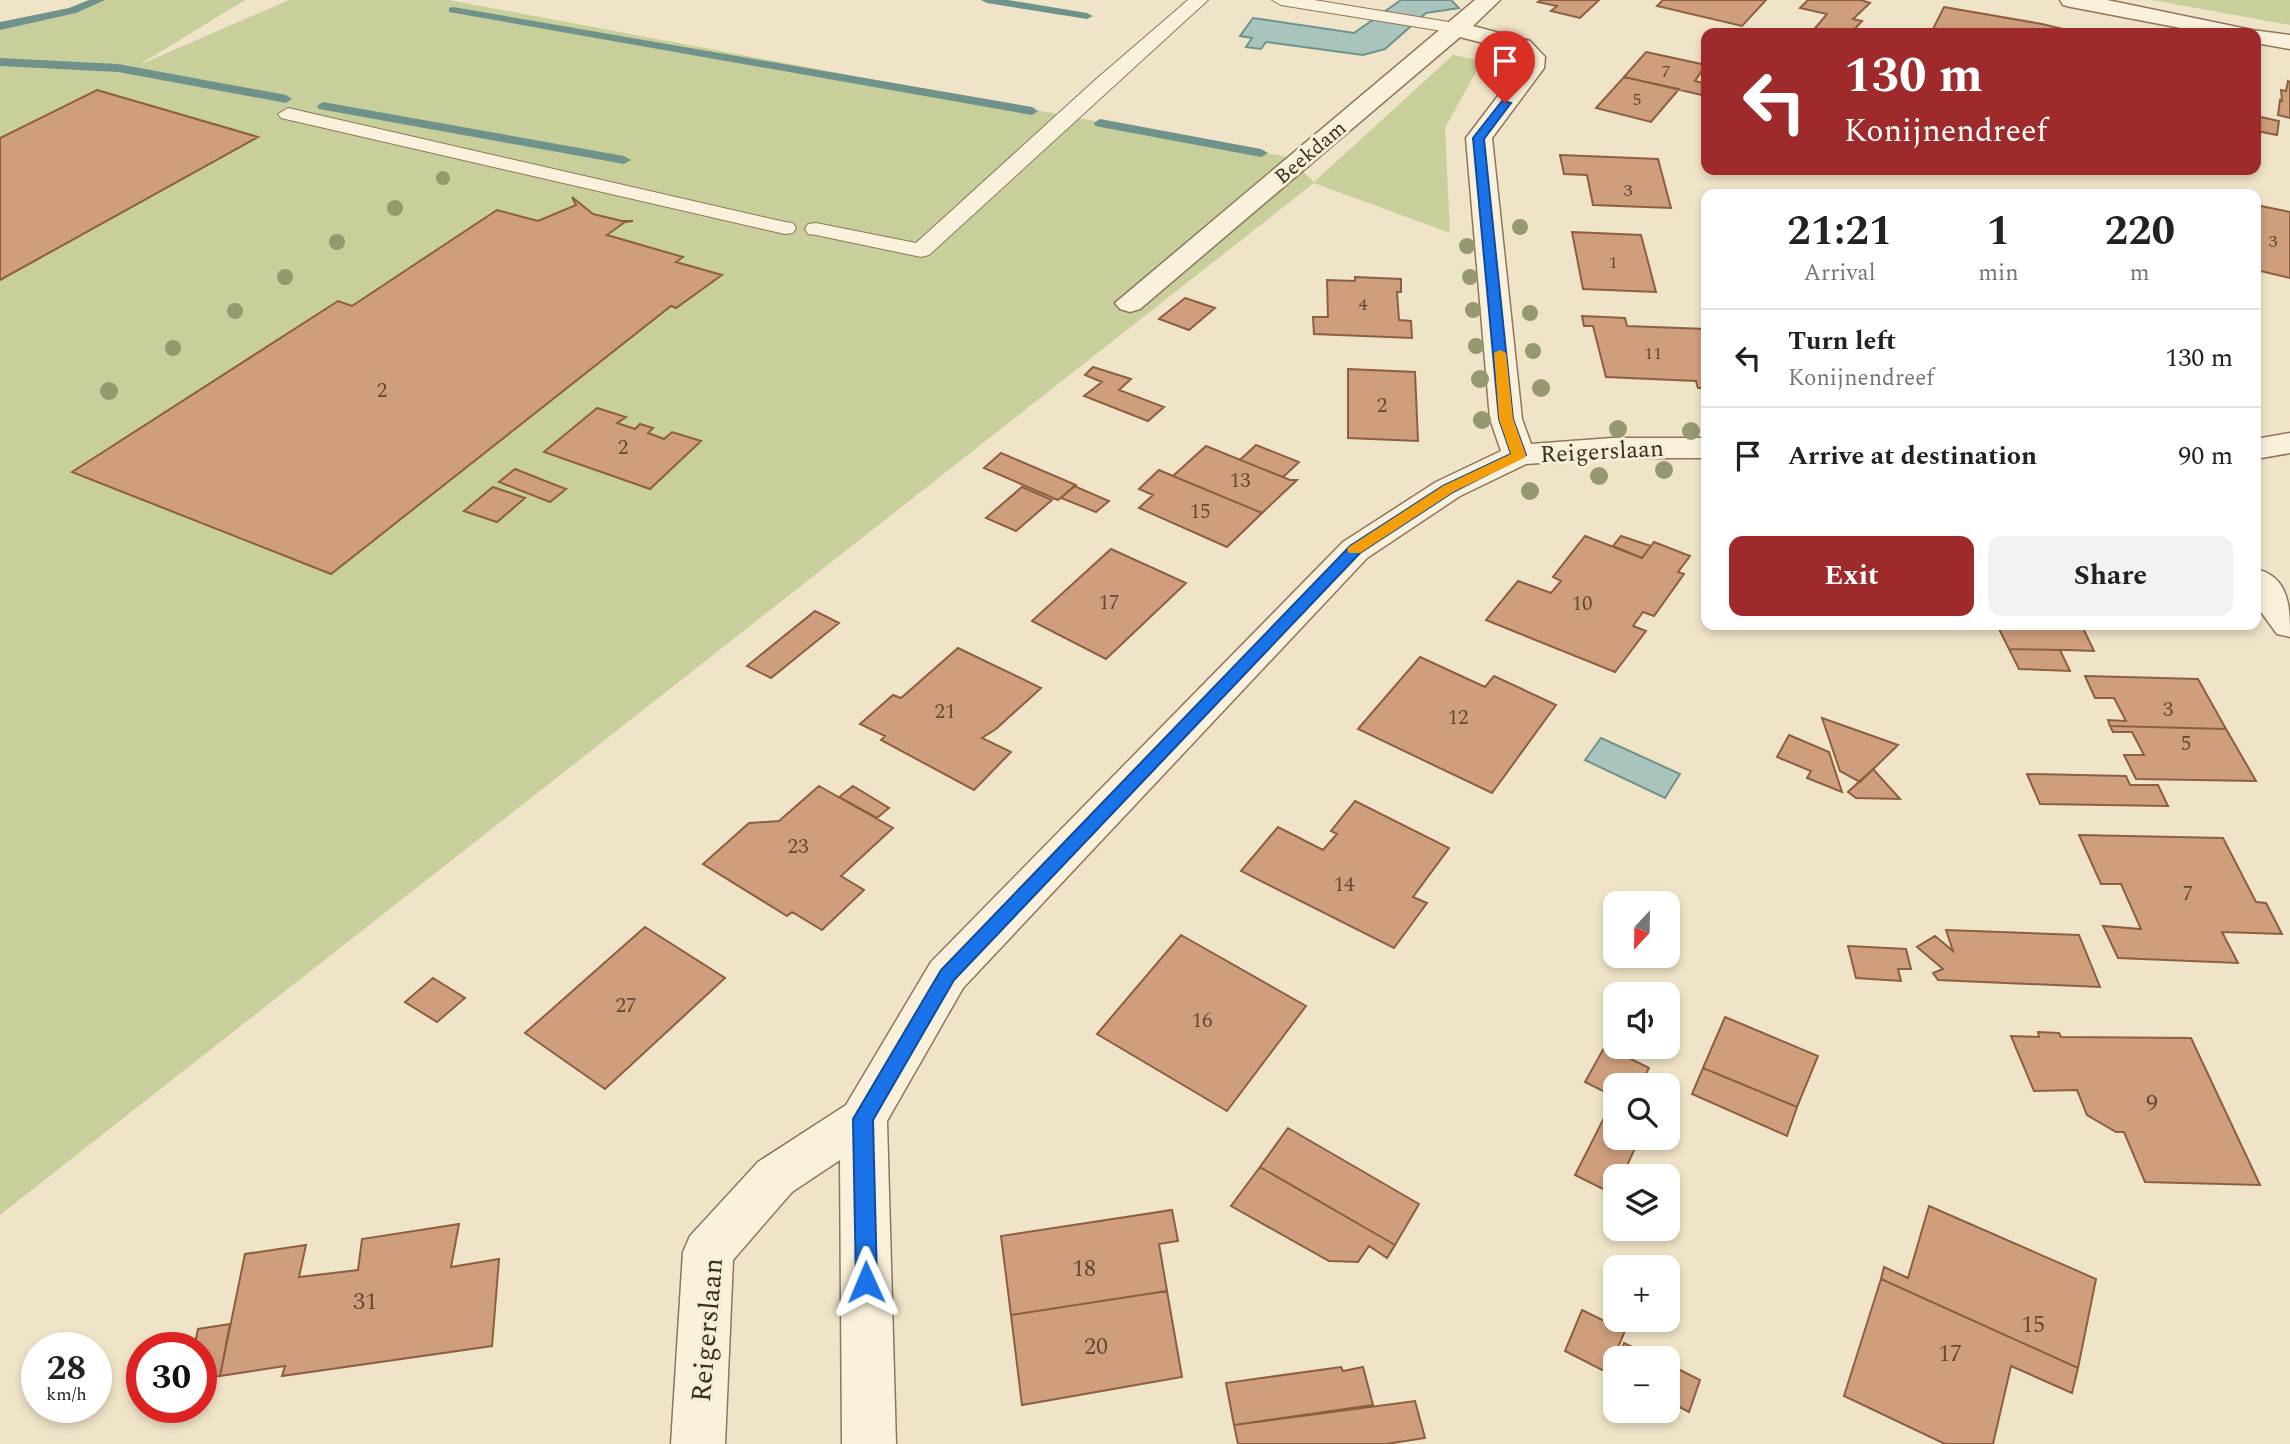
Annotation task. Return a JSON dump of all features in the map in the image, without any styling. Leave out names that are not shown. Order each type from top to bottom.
[{"type":"street","name":"Beekdam","points":[[1130,303],[1489,0]]},
{"type":"street","points":[[2071,0],[2216,28]]},
{"type":"street","points":[[1455,28],[1521,46],[1534,57],[1532,68],[1479,138],[1506,419],[1519,455]]},
{"type":"street","points":[[2261,37],[2290,43]]},
{"type":"street","points":[[2261,448],[2290,443]]},
{"type":"street","name":"Reigerslaan","points":[[698,1444],[708,1252],[775,1177],[863,1119],[947,975],[1355,550],[1448,489],[1519,455],[1612,448],[1701,448]]},
{"type":"street","points":[[2261,587],[2290,625]]},
{"type":"street","points":[[863,1119],[869,1444]]},
{"type":"lane","points":[[816,229],[921,250],[1101,85],[1199,0]]},
{"type":"lane","points":[[1281,0],[1455,28]]},
{"type":"lane","points":[[288,114],[785,228]]},
{"type":"green space","points":[[99,0],[245,0],[139,65],[289,0],[449,0],[1287,157],[1314,182],[1453,55],[1482,61],[1445,128],[1450,233],[1314,183],[0,1215],[0,26],[72,11]]},
{"type":"green space","points":[[2152,0],[2290,0],[2290,25]]},
{"type":"water","points":[[1401,0],[1451,0],[1459,8],[1426,13],[1385,49],[1363,55],[1266,42],[1261,49],[1246,47],[1252,38],[1240,36],[1253,18],[1354,33]]},
{"type":"water","points":[[1601,738],[1680,774],[1665,798],[1585,760]]},
{"type":"building","points":[[1599,0],[1580,18],[1551,11],[1557,6],[1538,2]]},
{"type":"building","points":[[1663,0],[1766,0],[1742,26],[1657,6]]},
{"type":"building","points":[[1808,0],[1861,0],[1870,3],[1853,19],[1862,21],[1856,28],[1815,28],[1827,14],[1800,8]]},
{"type":"building","points":[[1944,7],[2059,28],[1934,28]]},
{"type":"building","points":[[1646,52],[1701,64],[1701,72],[1695,81],[1701,83],[1701,95],[1624,77]]},
{"type":"building","points":[[1624,77],[1679,89],[1651,122],[1596,108]]},
{"type":"building","points":[[2288,81],[2290,118],[2278,115],[2280,100],[2282,101],[2281,90],[2286,91]]},
{"type":"building","points":[[97,90],[258,137],[0,280],[0,138]]},
{"type":"building","points":[[2261,117],[2279,121],[2277,135],[2261,132]]},
{"type":"building","points":[[1560,155],[1658,159],[1671,208],[1593,205],[1587,175],[1564,174]]},
{"type":"building","points":[[572,197],[593,214],[633,221],[625,222],[607,235],[683,257],[676,262],[722,275],[676,308],[671,306],[331,574],[72,472],[338,301],[352,306],[497,210],[538,221],[576,205]]},
{"type":"building","points":[[2261,206],[2290,212],[2290,278],[2261,271]]},
{"type":"building","points":[[1572,232],[1641,235],[1656,292],[1583,289]]},
{"type":"building","points":[[1355,277],[1401,279],[1401,292],[1397,292],[1399,320],[1411,321],[1412,338],[1314,334],[1313,317],[1328,317],[1327,280],[1355,281]]},
{"type":"building","points":[[1185,298],[1215,308],[1189,330],[1159,319]]},
{"type":"building","points":[[1582,316],[1625,318],[1627,326],[1701,329],[1701,388],[1698,388],[1696,381],[1606,377],[1593,326],[1584,326]]},
{"type":"building","points":[[1093,367],[1131,379],[1119,390],[1164,407],[1148,421],[1084,396],[1102,382],[1085,375]]},
{"type":"building","points":[[1348,369],[1415,372],[1418,441],[1348,438]]},
{"type":"building","points":[[597,408],[626,417],[617,423],[635,429],[640,424],[653,428],[648,433],[664,439],[672,432],[701,441],[650,489],[544,452]]},
{"type":"building","points":[[1256,445],[1299,462],[1283,477],[1240,460]]},
{"type":"building","points":[[1206,446],[1290,480],[1297,480],[1262,513],[1173,476]]},
{"type":"building","points":[[1001,453],[1076,485],[1058,500],[984,468]]},
{"type":"building","points":[[515,469],[566,489],[550,502],[499,482]]},
{"type":"building","points":[[1159,470],[1262,513],[1227,547],[1139,508],[1153,495],[1139,489]]},
{"type":"building","points":[[1074,486],[1109,501],[1096,512],[1061,498]]},
{"type":"building","points":[[493,487],[525,498],[497,522],[464,511]]},
{"type":"building","points":[[1022,487],[1052,500],[1016,531],[986,518]]},
{"type":"building","points":[[1585,536],[1642,558],[1654,542],[1690,556],[1678,572],[1684,574],[1654,616],[1643,612],[1633,626],[1646,631],[1615,672],[1486,620],[1518,581],[1551,593],[1561,581],[1553,577]]},
{"type":"building","points":[[1621,536],[1651,546],[1642,558],[1613,546]]},
{"type":"building","points":[[1111,549],[1186,583],[1106,659],[1032,621]]},
{"type":"building","points":[[815,611],[839,623],[771,678],[747,666]]},
{"type":"building","points":[[2000,630],[2084,630],[2094,651],[2009,649]]},
{"type":"building","points":[[958,648],[1041,688],[996,729],[982,738],[1011,752],[974,790],[881,740],[885,736],[860,724],[893,695],[901,698]]},
{"type":"building","points":[[2009,649],[2060,650],[2070,671],[2019,669]]},
{"type":"building","points":[[1420,657],[1485,687],[1494,676],[1556,705],[1492,793],[1358,729]]},
{"type":"building","points":[[2085,676],[2198,679],[2226,729],[2110,726],[2108,720],[2126,721],[2114,698],[2095,698]]},
{"type":"building","points":[[1822,718],[1898,745],[1860,782],[1840,771]]},
{"type":"building","points":[[2110,726],[2226,729],[2256,781],[2136,779],[2124,755],[2144,755],[2132,732],[2113,732]]},
{"type":"building","points":[[1789,735],[1829,752],[1842,792],[1807,778],[1811,771],[1777,757]]},
{"type":"building","points":[[1873,769],[1900,799],[1856,798],[1848,792]]},
{"type":"building","points":[[2027,774],[2126,776],[2130,785],[2158,785],[2168,806],[2040,804]]},
{"type":"building","points":[[819,786],[893,828],[841,876],[864,890],[822,930],[792,912],[787,916],[703,864],[749,823],[779,821]]},
{"type":"building","points":[[853,786],[889,808],[877,818],[839,797]]},
{"type":"building","points":[[1355,801],[1449,848],[1413,897],[1427,903],[1394,948],[1241,871],[1278,827],[1323,850],[1337,834],[1331,831]]},
{"type":"building","points":[[2079,835],[2223,838],[2256,902],[2266,903],[2282,934],[2222,932],[2238,963],[2118,958],[2103,926],[2141,929],[2121,884],[2101,884]]},
{"type":"building","points":[[645,927],[725,978],[605,1089],[525,1033]]},
{"type":"building","points":[[1946,930],[2079,935],[2100,987],[1938,980],[1933,973],[1943,969],[1917,947],[1935,936],[1953,951]]},
{"type":"building","points":[[1181,935],[1306,1006],[1227,1111],[1097,1034]]},
{"type":"building","points":[[1848,946],[1906,949],[1911,969],[1898,969],[1901,981],[1856,978]]},
{"type":"building","points":[[433,978],[465,998],[437,1022],[405,1002]]},
{"type":"building","points":[[1725,1017],[1818,1056],[1797,1107],[1703,1068]]},
{"type":"building","points":[[2038,1032],[2059,1033],[2061,1037],[2191,1038],[2260,1185],[2145,1182],[2124,1132],[2116,1132],[2087,1115],[2077,1090],[2034,1091],[2011,1036],[2039,1037]]},
{"type":"building","points":[[1603,1050],[1603,1059],[1631,1059],[1649,1068],[1646,1073],[1603,1073],[1603,1091],[1585,1082]]},
{"type":"building","points":[[1703,1068],[1797,1107],[1787,1136],[1692,1094]]},
{"type":"building","points":[[1603,1120],[1603,1150],[1634,1150],[1628,1164],[1603,1164],[1603,1189],[1575,1175]]},
{"type":"building","points":[[1288,1128],[1419,1204],[1395,1245],[1260,1167]]},
{"type":"building","points":[[1260,1167],[1395,1245],[1387,1258],[1369,1246],[1358,1262],[1329,1261],[1231,1206]]},
{"type":"building","points":[[1929,1206],[2096,1279],[2078,1368],[1881,1279],[1884,1267],[1908,1278]]},
{"type":"building","points":[[1172,1210],[1178,1241],[1159,1244],[1167,1291],[1011,1315],[1001,1236]]},
{"type":"building","points":[[459,1224],[451,1267],[499,1259],[492,1346],[282,1376],[285,1366],[220,1376],[245,1254],[306,1245],[299,1277],[358,1270],[362,1239]]},
{"type":"building","points":[[1881,1279],[2078,1368],[2072,1393],[2011,1366],[1993,1444],[1945,1444],[1844,1396]]},
{"type":"building","points":[[1167,1291],[1182,1377],[1022,1405],[1011,1315]]},
{"type":"building","points":[[1582,1310],[1603,1320],[1603,1332],[1625,1332],[1619,1346],[1603,1346],[1603,1370],[1565,1351]]},
{"type":"building","points":[[230,1324],[220,1376],[217,1376],[217,1332],[197,1332],[198,1329]]},
{"type":"building","points":[[1341,1367],[1343,1371],[1363,1367],[1373,1405],[1234,1425],[1226,1383]]},
{"type":"building","points":[[1680,1370],[1700,1380],[1689,1412],[1680,1407]]},
{"type":"building","points":[[1415,1401],[1425,1438],[1386,1444],[1238,1444],[1234,1425]]},
{"type":"waterway","points":[[0,26],[72,11],[99,0]]},
{"type":"waterway","points":[[987,0],[1087,16]]},
{"type":"waterway","points":[[453,10],[1032,111]]},
{"type":"waterway","points":[[0,62],[118,68],[286,99]]},
{"type":"waterway","points":[[323,106],[624,160]]},
{"type":"waterway","points":[[1100,123],[1261,153]]},
{"type":"slow traffic","points":[[1354,550],[1448,489],[1519,455],[1506,419],[1500,353]]},
{"type":"route","points":[[866,1282],[863,1119],[947,975],[1355,550],[1448,489],[1519,455],[1506,419],[1479,138],[1505,103]]}]
